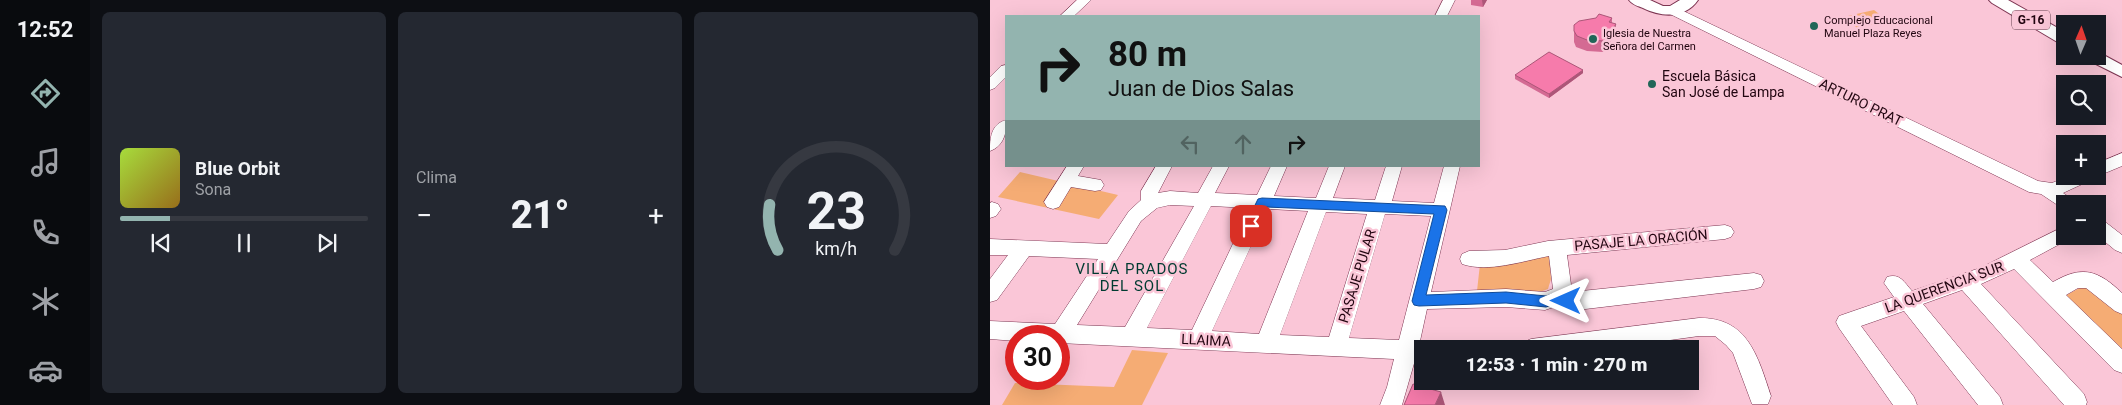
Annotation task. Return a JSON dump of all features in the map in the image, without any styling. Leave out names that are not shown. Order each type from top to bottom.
[{"type":"main road","name":"ARTURO PRAT","points":[[1637,0],[1657,10],[1675,11]]},
{"type":"main road","points":[[1675,11],[1690,0]]},
{"type":"main road","name":"G-16","points":[[1997,0],[2056,34]]},
{"type":"main road","points":[[2106,63],[2122,72]]},
{"type":"street","points":[[1067,15],[1085,0]]},
{"type":"street","points":[[1442,15],[1449,0]]},
{"type":"street","name":"ARTURO PRAT","points":[[1675,11],[2035,187],[2047,190],[2056,197]]},
{"type":"street","points":[[995,79],[1005,89]]},
{"type":"street","points":[[990,145],[1005,126]]},
{"type":"street","points":[[2106,166],[2122,159]]},
{"type":"street","points":[[1149,203],[1150,191],[1163,167]]},
{"type":"street","points":[[1131,337],[1220,167]]},
{"type":"street","points":[[1198,340],[1279,167]]},
{"type":"street","points":[[1266,343],[1337,167]]},
{"type":"street","name":"PASAJE PULAR","points":[[1336,347],[1376,214],[1394,167]]},
{"type":"street","points":[[1415,340],[1419,301],[1452,167]]},
{"type":"street","points":[[1053,202],[1072,173],[1095,185]]},
{"type":"street","points":[[2047,190],[2057,189],[2066,185]]},
{"type":"street","points":[[1066,325],[1135,216],[1149,203],[1165,198],[1441,210]]},
{"type":"street","name":"PASAJE LA ORACIÓN","points":[[1470,259],[1505,258],[1557,248],[1725,232]]},
{"type":"street","points":[[2106,232],[2122,245]]},
{"type":"street","name":"LA QUERENCIA SUR","points":[[1906,405],[1846,322],[1966,281],[2016,259],[2056,238]]},
{"type":"street","points":[[990,247],[1112,252]]},
{"type":"street","points":[[990,294],[1024,248]]},
{"type":"street","points":[[1557,248],[1563,289],[1558,297]]},
{"type":"street","points":[[2016,259],[2122,363]]},
{"type":"street","points":[[2052,293],[2075,280],[2085,279],[2096,284],[2122,305]]},
{"type":"street","points":[[1419,301],[1506,298],[1546,301],[1558,297],[1572,302],[1754,281]]},
{"type":"street","points":[[1966,281],[2076,402]]},
{"type":"street","points":[[1894,283],[1992,405]]},
{"type":"street","points":[[1600,340],[1699,327],[1719,328],[1729,334],[1742,349],[1760,396]]},
{"type":"street","name":"LLAIMA","points":[[990,330],[1005,331]]},
{"type":"street","name":"LLAIMA","points":[[1070,334],[1414,350]]},
{"type":"street","points":[[1391,405],[1414,350]]},
{"type":"shaded area","points":[[1874,10],[1888,21],[1857,28],[1843,17]]},
{"type":"shaded area","points":[[1020,172],[1118,195],[1099,219],[998,197]]},
{"type":"shaded area","points":[[1549,254],[1551,279],[1548,289],[1537,293],[1477,291],[1480,264]]},
{"type":"shaded area","points":[[2085,285],[2122,314],[2122,352],[2063,297]]},
{"type":"shaded area","points":[[1132,350],[1168,353],[1142,405],[1002,405],[1011,390],[1070,390],[1070,385],[1114,387]]},
{"type":"building","points":[[1599,14],[1612,18],[1609,22],[1616,24],[1604,41],[1587,40],[1577,36],[1574,31],[1574,25],[1579,21],[1596,18]]},
{"type":"building","points":[[1549,52],[1583,70],[1549,94],[1515,75]]},
{"type":"building","points":[[1413,384],[1414,390],[1441,392],[1435,405],[1404,405]]},
{"type":"place","name":"Complejo Educacional Manuel Plaza Reyes","points":[[1814,26]]},
{"type":"place","name":"Iglesia de Nuestra Señora del Carmen","points":[[1593,39]]},
{"type":"place","name":"Escuela Básica San José de Lampa","points":[[1652,84]]},
{"type":"district","name":"VILLA PRADOS DEL SOL","points":[[1132,278]]},
{"type":"route","points":[[1251,226],[1262,202],[1441,210],[1419,301],[1506,298],[1550,301],[1558,297],[1566,301]]}]
